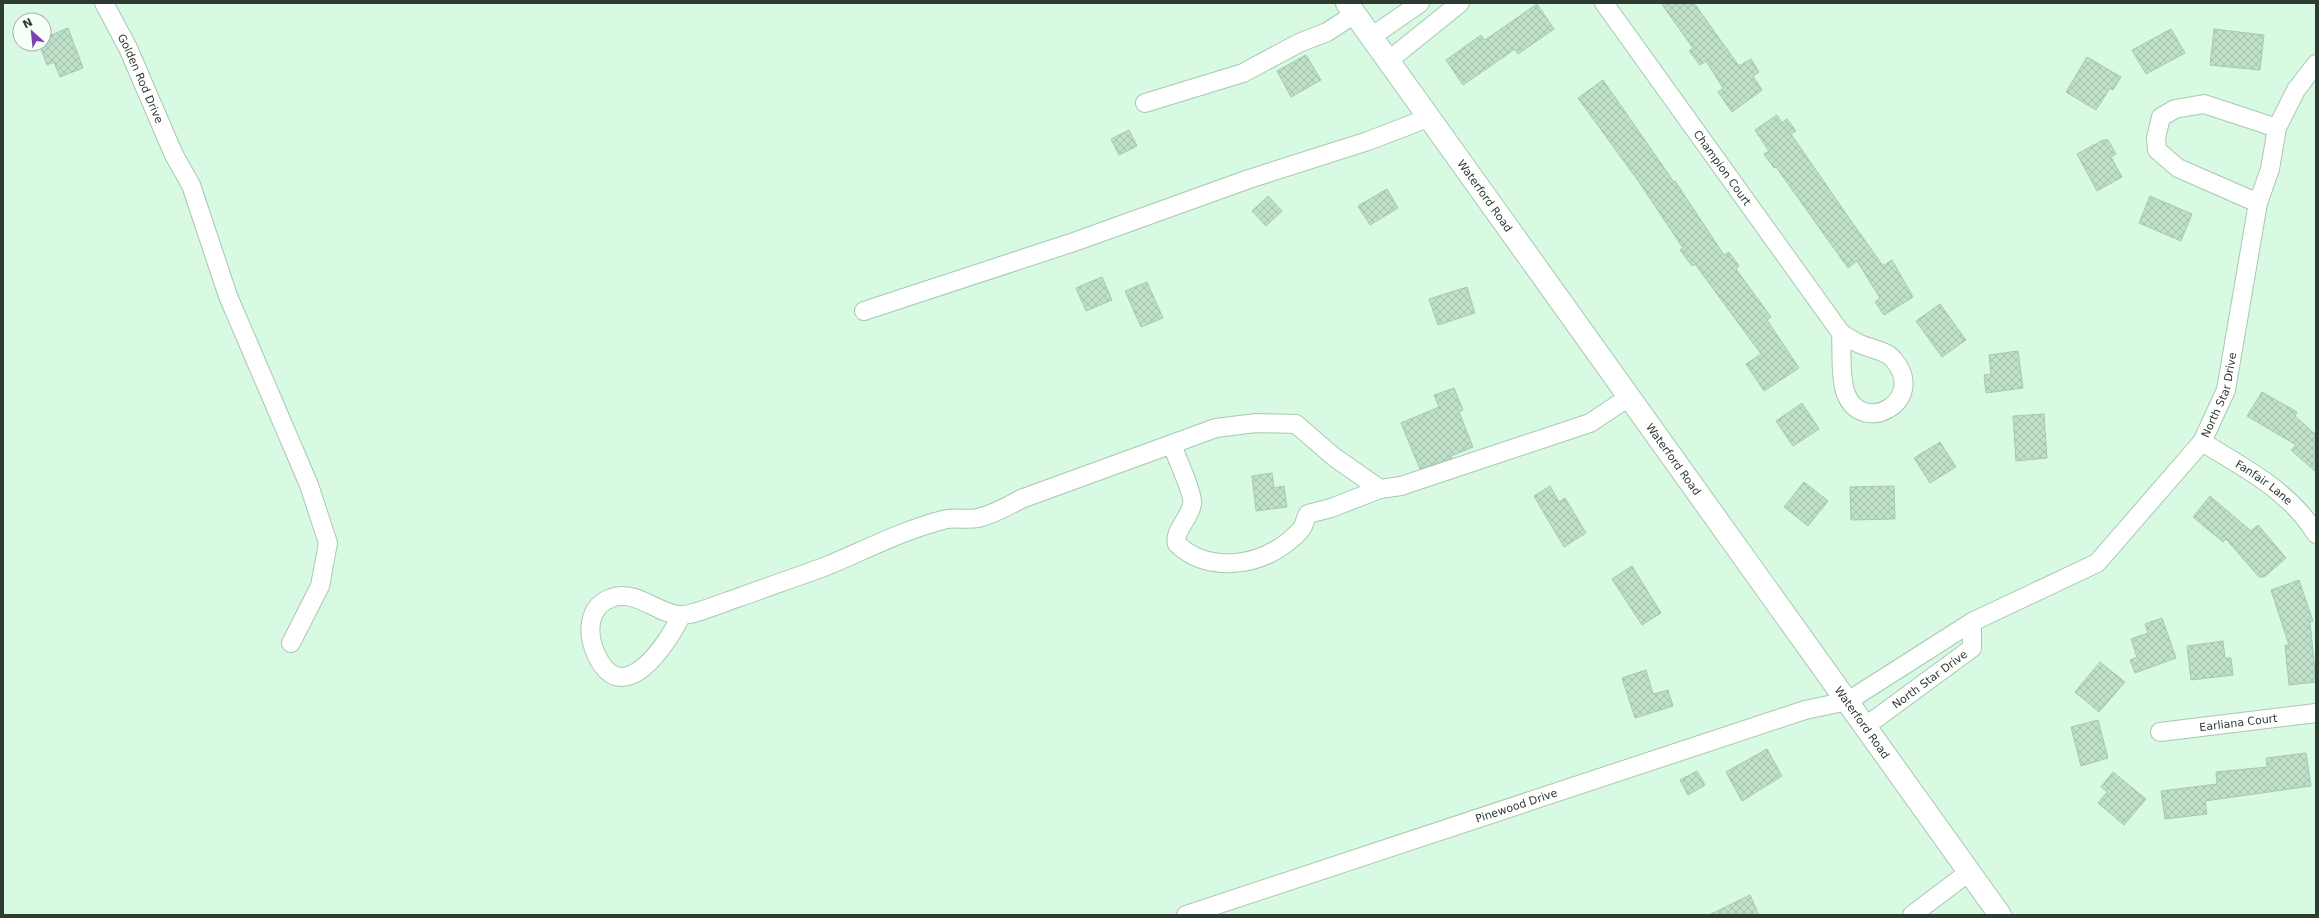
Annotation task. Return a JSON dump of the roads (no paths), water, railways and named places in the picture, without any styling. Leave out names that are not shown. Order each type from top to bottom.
[{"type":"main road","name":"Waterford Road","points":[[1351,8],[1428,118],[1866,726],[2000,915]]},
{"type":"street","name":"Golden Rod Drive","points":[[104,3],[128,48],[174,155],[191,185],[228,296],[309,485],[328,543],[320,586],[291,643]]},
{"type":"street","points":[[1371,37],[1420,3]]},
{"type":"street","points":[[1388,62],[1460,3]]},
{"type":"street","name":"Champion Court","points":[[1604,3],[1841,333],[1860,345],[1892,357],[1899,367],[1903,377],[1904,386],[1900,398],[1894,406],[1883,412],[1870,414],[1852,405],[1846,394],[1841,333]]},
{"type":"street","points":[[1145,102],[1243,73],[1300,43],[1327,32],[1351,8]]},
{"type":"street","name":"North Star Drive","points":[[1848,701],[1972,622],[2098,563],[2202,442],[2226,390],[2258,203],[2270,169],[2277,128],[2296,90],[2316,64]]},
{"type":"street","points":[[2258,203],[2178,168],[2157,150],[2156,138],[2161,117],[2175,109],[2204,104],[2277,128]]},
{"type":"street","points":[[864,311],[1074,242],[1249,179],[1368,141],[1428,118]]},
{"type":"street","points":[[1172,444],[1193,502],[1189,517],[1177,533],[1177,544],[1198,559],[1217,564],[1243,562],[1264,556],[1279,549],[1302,528],[1308,514],[1332,508],[1380,489],[1401,486],[1590,423],[1629,396]]},
{"type":"street","points":[[681,616],[660,651],[645,668],[631,675],[616,676],[603,668],[590,639],[590,623],[599,606],[612,598],[623,597],[640,599],[681,616],[714,606],[829,565],[873,544],[944,519],[977,518],[996,512],[1021,499],[1216,428],[1256,423],[1296,424],[1334,457],[1380,489]]},
{"type":"street","name":"Fanfair Lane","points":[[2202,442],[2275,488],[2304,514],[2316,534]]},
{"type":"street","name":"North Star Drive","points":[[1866,726],[1972,648],[1972,622]]},
{"type":"street","name":"Pinewood Drive","points":[[1186,915],[1805,710],[1848,701]]},
{"type":"street","name":"Earliana Court","points":[[2160,732],[2316,713]]},
{"type":"street","points":[[1912,915],[1969,872]]}]
